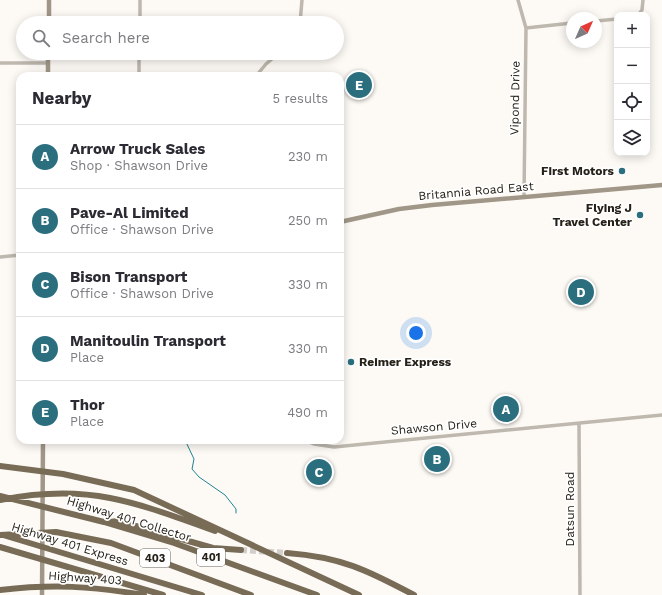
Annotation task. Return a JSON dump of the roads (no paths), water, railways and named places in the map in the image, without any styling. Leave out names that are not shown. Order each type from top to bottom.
[{"type":"highway","points":[[0,466],[63,474],[134,490],[184,512],[240,540],[359,595]]},
{"type":"highway","points":[[0,500],[22,496],[56,495],[110,498],[171,516],[240,540]]},
{"type":"highway","name":"Highway 401 Collector","points":[[0,496],[104,522],[174,543],[317,595]]},
{"type":"highway","points":[[104,522],[118,521],[213,548],[241,550]]},
{"type":"highway","name":"403","points":[[0,535],[56,532],[111,543],[251,595]]},
{"type":"highway","name":"Highway 401 Express","points":[[0,535],[202,595]]},
{"type":"highway","name":"Highway 401 Express","points":[[0,547],[163,595]]},
{"type":"highway","points":[[287,553],[314,555],[348,563],[364,569],[414,595]]},
{"type":"highway","name":"Highway 403","points":[[0,590],[29,586],[57,585],[82,586],[144,595]]},
{"type":"street","points":[[49,0],[49,16]]},
{"type":"street","points":[[140,0],[140,16]]},
{"type":"street","points":[[301,16],[302,0]]},
{"type":"street","name":"Vipond Drive","points":[[518,0],[526,28],[524,197]]},
{"type":"street","points":[[640,12],[643,0]]},
{"type":"street","points":[[602,20],[614,19]]},
{"type":"street","points":[[526,28],[566,24]]},
{"type":"street","points":[[139,60],[139,72]]},
{"type":"street","points":[[259,72],[271,60]]},
{"type":"street","points":[[0,63],[48,63],[48,72]]},
{"type":"street","name":"Britannia Road East","points":[[344,221],[399,209],[432,205],[662,185]]},
{"type":"street","points":[[0,257],[16,255]]},
{"type":"street","name":"Shawson Drive","points":[[314,444],[333,447],[662,415]]},
{"type":"street","name":"Datsun Road","points":[[579,424],[580,595]]},
{"type":"street","points":[[42,595],[43,444]]},
{"type":"waterway","points":[[187,444],[194,459],[192,469],[199,477],[225,495],[236,509],[236,513]]},
{"type":"tunnel","points":[[241,550],[287,553]]},
{"type":"place","name":"Thor","points":[[359,85]]},
{"type":"place","name":"First Motors","points":[[622,171]]},
{"type":"place","name":"Flying J Travel Center","points":[[640,215]]},
{"type":"place","name":"Manitoulin Transport","points":[[581,292]]},
{"type":"place","name":"Reimer Express","points":[[351,362]]},
{"type":"place","name":"Arrow Truck Sales","points":[[506,409]]},
{"type":"place","name":"Pave-Al Limited","points":[[437,459]]},
{"type":"place","name":"Bison Transport","points":[[319,472]]}]
